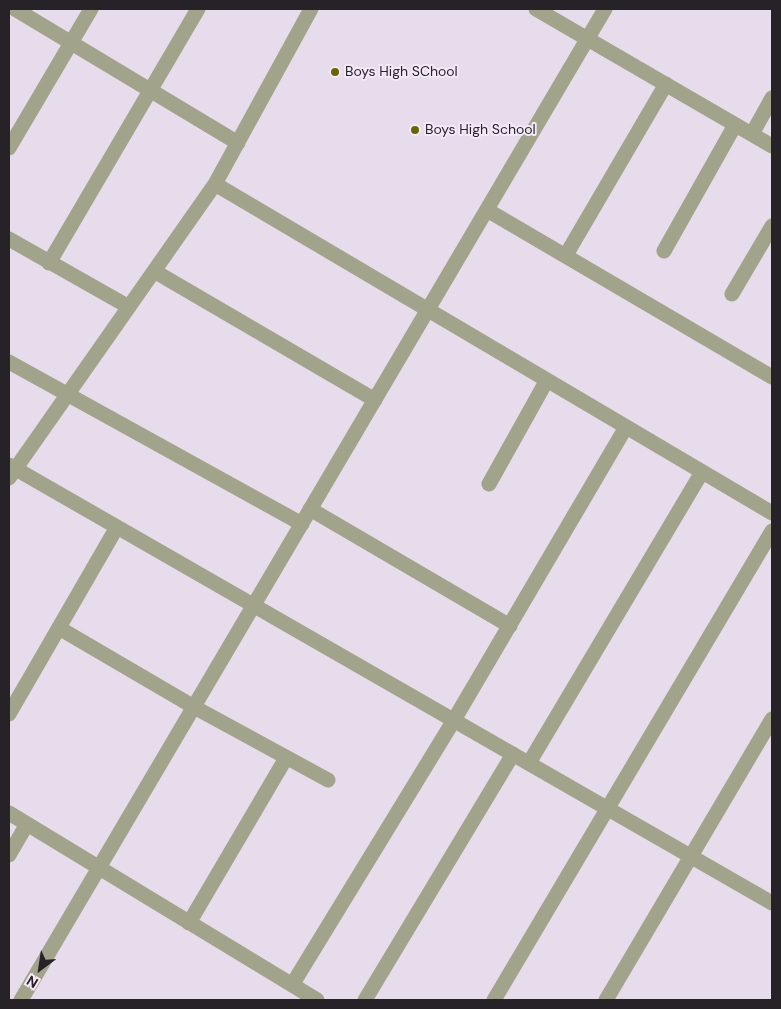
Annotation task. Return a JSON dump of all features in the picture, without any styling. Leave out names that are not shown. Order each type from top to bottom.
[{"type":"street","points":[[15,9],[238,143]]},
{"type":"street","points":[[9,148],[90,9]]},
{"type":"street","points":[[49,263],[198,9]]},
{"type":"street","points":[[311,9],[215,184],[67,395],[11,471],[117,527],[772,903]]},
{"type":"street","points":[[536,9],[772,146]]},
{"type":"street","points":[[21,1000],[605,9]]},
{"type":"street","points":[[566,255],[666,84]]},
{"type":"street","points":[[752,134],[772,98]]},
{"type":"street","points":[[664,251],[735,124]]},
{"type":"street","points":[[215,184],[772,513]]},
{"type":"street","points":[[487,210],[772,376]]},
{"type":"street","points":[[732,294],[772,226]]},
{"type":"street","points":[[9,239],[129,307]]},
{"type":"street","points":[[154,271],[375,400]]},
{"type":"street","points":[[9,362],[302,524]]},
{"type":"street","points":[[488,484],[547,380]]},
{"type":"street","points":[[292,985],[454,720],[626,427]]},
{"type":"street","points":[[530,763],[702,472]]},
{"type":"street","points":[[310,509],[510,626]]},
{"type":"street","points":[[9,714],[117,527]]},
{"type":"street","points":[[494,1000],[609,809],[772,531]]},
{"type":"street","points":[[59,628],[194,707],[328,780]]},
{"type":"street","points":[[606,1000],[772,720]]},
{"type":"street","points":[[366,1000],[513,754]]},
{"type":"street","points":[[189,923],[286,758]]},
{"type":"street","points":[[9,814],[317,1000]]},
{"type":"street","points":[[9,854],[27,824]]},
{"type":"place","name":"Boys High SChool","points":[[335,72]]},
{"type":"place","name":"Boys High School","points":[[415,130]]}]
